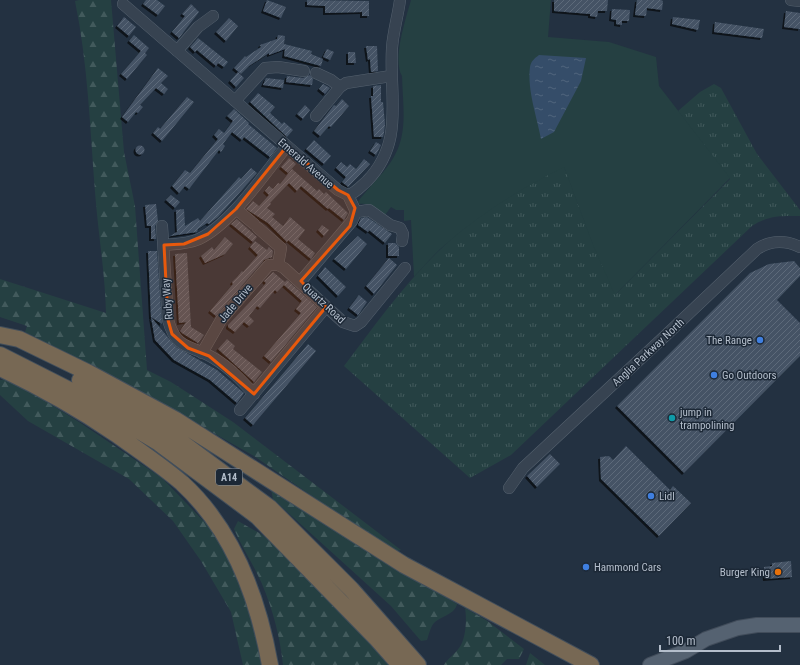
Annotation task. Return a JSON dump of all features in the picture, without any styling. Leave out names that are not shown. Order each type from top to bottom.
[{"type":"highway","points":[[0,335],[20,338],[176,420],[404,565],[591,665]]},
{"type":"highway","name":"A14","points":[[0,339],[85,383],[169,433],[270,508],[351,589],[418,665]]},
{"type":"highway","name":"A14","points":[[0,355],[78,395],[159,443],[257,516],[377,638],[400,665]]},
{"type":"highway","points":[[0,368],[95,420],[153,460],[182,483],[203,505],[219,527],[241,564],[260,619],[270,665]]},
{"type":"main road","points":[[650,665],[686,651],[706,640],[738,628],[757,625],[800,625]]},
{"type":"main road","points":[[678,665],[686,651]]},
{"type":"street","points":[[400,0],[392,46],[391,76],[393,127],[389,149],[384,159],[368,179],[357,190],[348,195],[356,212],[363,209],[369,210],[390,225],[400,228],[403,234],[402,241]]},
{"type":"street","points":[[791,0],[800,1]]},
{"type":"street","name":"Emerald Avenue","points":[[123,4],[338,190],[348,195]]},
{"type":"street","points":[[177,51],[198,27],[213,16]]},
{"type":"street","points":[[235,101],[265,68],[286,64],[304,71]]},
{"type":"street","points":[[316,73],[331,80],[340,87]]},
{"type":"street","points":[[316,116],[340,87],[353,80],[391,76]]},
{"type":"street","points":[[164,245],[184,244],[208,234],[236,209],[287,146]]},
{"type":"street","points":[[236,209],[281,248],[278,265],[301,282]]},
{"type":"street","name":"Quartz Road","points":[[356,212],[350,226],[301,282],[326,307],[348,325],[358,326],[405,268]]},
{"type":"street","name":"Ruby Way","points":[[162,226],[168,320],[172,334],[188,348],[202,353],[223,365],[254,394]]},
{"type":"street","name":"Anglia Parkway North","points":[[510,488],[523,468],[757,249],[768,243],[778,242],[788,242],[800,247]]},
{"type":"street","name":"Jade Drive","points":[[202,353],[220,320],[261,272],[269,265],[278,265]]},
{"type":"street","points":[[240,410],[326,307]]},
{"type":"highlighted area","points":[[287,146],[338,190],[348,195],[355,208],[350,226],[301,281],[326,307],[254,394],[209,356],[188,348],[172,334],[168,320],[164,245],[184,244],[208,234],[236,209]]},
{"type":"green space","points":[[111,0],[124,152],[135,206],[147,370],[171,382],[233,422],[401,550],[393,552],[254,456],[129,385],[25,332],[27,326],[0,317],[0,279],[106,313],[86,72],[75,1]]},
{"type":"green space","points":[[411,0],[551,0],[548,37],[609,42],[656,57],[659,86],[730,178],[615,295],[593,245],[564,167],[517,192],[473,222],[429,260],[414,277],[411,220],[404,221],[404,210],[396,210],[391,207],[385,215],[373,206],[359,204],[358,202],[392,160],[398,149],[401,138],[404,114],[402,76],[399,69],[398,60],[403,28]]},
{"type":"green space","points":[[714,84],[721,88],[757,154],[800,210],[800,216],[770,218],[752,226],[511,455],[470,478],[344,366],[404,288],[417,273],[458,233],[472,222],[532,183],[564,166],[593,244],[616,294],[730,179],[678,111],[700,92]]},
{"type":"green space","points":[[10,379],[79,422],[162,478],[219,537],[236,569],[267,665],[243,665],[231,612],[201,561],[173,521],[129,479],[28,421],[0,395],[0,380]]},
{"type":"green space","points":[[271,489],[457,604],[456,607],[451,613],[435,622],[431,627],[427,640],[421,641],[391,606],[273,499]]},
{"type":"green space","points":[[238,521],[261,534],[284,553],[394,665],[283,665],[276,624],[270,604],[259,577],[234,529]]},
{"type":"green space","points":[[465,608],[486,620],[524,649],[519,659],[507,659],[501,665],[444,665],[459,648],[463,640],[466,623]]},
{"type":"green space","points":[[530,653],[545,665],[526,665]]},
{"type":"water","points":[[539,55],[586,58],[581,81],[554,132],[541,139],[531,94],[529,76],[531,63]]},
{"type":"building","points":[[146,0],[157,0],[165,6],[158,15],[143,4]]},
{"type":"building","points":[[267,0],[286,7],[281,18],[263,11]]},
{"type":"building","points":[[307,0],[369,1],[369,16],[362,16],[362,12],[325,13],[325,6],[307,5]]},
{"type":"building","points":[[554,0],[608,0],[607,11],[598,11],[597,17],[590,16],[590,14],[554,11]]},
{"type":"building","points":[[637,0],[661,0],[663,1],[662,10],[647,8],[646,16],[635,15]]},
{"type":"building","points":[[191,4],[199,12],[179,38],[172,32],[185,16],[182,14]]},
{"type":"building","points":[[612,9],[630,10],[629,21],[622,21],[622,25],[616,24],[616,20],[611,19]]},
{"type":"building","points":[[786,11],[800,13],[800,29],[784,27]]},
{"type":"building","points":[[124,17],[136,27],[129,36],[117,26]]},
{"type":"building","points":[[673,17],[700,20],[698,30],[672,24]]},
{"type":"building","points":[[229,18],[238,26],[226,41],[216,32]]},
{"type":"building","points":[[715,22],[764,29],[762,38],[714,32]]},
{"type":"building","points":[[134,35],[149,48],[145,53],[147,55],[127,79],[121,74],[141,51],[129,41]]},
{"type":"building","points":[[278,35],[285,36],[284,44],[312,51],[311,54],[323,59],[321,66],[284,56],[285,49],[269,55],[269,53],[249,66],[241,74],[234,68],[245,56],[246,57],[261,47],[260,45],[277,39]]},
{"type":"building","points":[[198,38],[228,62],[224,67],[218,63],[216,66],[197,50],[195,52],[190,47]]},
{"type":"building","points":[[366,46],[377,46],[378,71],[371,72],[370,59],[368,60]]},
{"type":"building","points":[[327,49],[334,52],[330,60],[323,57]]},
{"type":"building","points":[[348,52],[355,52],[356,63],[348,63]]},
{"type":"building","points":[[158,68],[168,76],[161,83],[168,89],[164,94],[156,88],[140,105],[143,107],[138,113],[136,112],[128,122],[122,117]]},
{"type":"building","points":[[238,72],[244,78],[236,87],[230,81]]},
{"type":"building","points":[[310,75],[313,79],[312,85],[286,82],[287,76],[303,78]]},
{"type":"building","points":[[266,78],[284,80],[283,88],[263,85]]},
{"type":"building","points":[[323,84],[330,88],[325,94],[319,89]]},
{"type":"building","points":[[381,85],[381,102],[383,102],[385,124],[384,133],[383,137],[374,137],[371,96],[373,96],[373,86]]},
{"type":"building","points":[[258,93],[275,107],[270,113],[282,124],[284,122],[293,130],[287,137],[250,102]]},
{"type":"building","points":[[187,97],[194,102],[162,141],[153,133],[158,127],[160,129]]},
{"type":"building","points":[[342,99],[349,106],[331,127],[329,126],[320,136],[314,131],[334,105],[336,106]]},
{"type":"building","points":[[305,105],[310,110],[303,119],[297,114]]},
{"type":"building","points":[[234,109],[249,123],[248,124],[277,148],[270,157],[244,137],[242,140],[232,132],[223,144],[225,146],[221,152],[219,150],[189,189],[185,186],[179,193],[172,186],[185,170],[190,173],[218,139],[214,135],[219,129],[224,133],[233,121],[227,116]]},
{"type":"building","points":[[314,140],[331,156],[324,164],[306,149]]},
{"type":"building","points":[[376,142],[381,145],[376,155],[370,151]]},
{"type":"building","points":[[140,145],[145,150],[140,155],[135,150]]},
{"type":"building","points":[[289,158],[296,164],[288,173],[281,167]]},
{"type":"building","points":[[364,159],[370,164],[348,187],[342,182],[346,177],[336,168],[341,162],[347,167],[350,164],[356,169]]},
{"type":"building","points":[[251,168],[257,173],[218,217],[209,224],[207,223],[198,229],[197,232],[170,236],[177,232],[176,210],[184,209],[185,226],[198,218],[200,221],[239,177],[241,179]]},
{"type":"building","points":[[292,169],[317,191],[319,189],[324,194],[326,192],[348,213],[344,220],[329,208],[328,209],[301,186],[297,191],[289,183],[270,203],[271,204],[267,208],[275,214],[272,217],[283,226],[290,217],[305,230],[298,239],[315,253],[311,259],[288,240],[287,242],[268,223],[246,209],[253,201],[259,206],[269,195],[265,191],[269,186],[273,189],[278,183],[280,184]]},
{"type":"building","points":[[171,195],[180,202],[175,208],[166,200]]},
{"type":"building","points":[[156,204],[158,221],[155,226],[156,239],[151,239],[151,226],[147,226],[145,205]]},
{"type":"building","points":[[367,217],[392,234],[385,243],[369,230],[368,232],[358,225],[361,218]]},
{"type":"building","points":[[237,219],[257,237],[253,242],[231,224]]},
{"type":"building","points":[[322,225],[329,230],[324,236],[318,230]]},
{"type":"building","points":[[358,236],[367,244],[346,269],[334,259]]},
{"type":"building","points":[[225,237],[233,244],[225,254],[205,263],[201,256],[212,247],[214,250]]},
{"type":"building","points":[[255,241],[267,250],[269,247],[273,251],[272,257],[264,260],[216,316],[210,311],[233,284],[232,282],[258,255],[250,247]]},
{"type":"building","points":[[388,243],[395,243],[399,247],[399,256],[388,256]]},
{"type":"building","points":[[148,251],[157,251],[162,324],[151,317]]},
{"type":"building","points":[[187,253],[191,327],[204,335],[198,343],[180,331],[186,322],[179,323],[175,254]]},
{"type":"building","points":[[389,258],[397,265],[374,294],[366,286]]},
{"type":"building","points":[[794,261],[800,268],[800,276],[777,300],[800,323],[800,356],[684,473],[617,406],[750,273],[769,264]]},
{"type":"building","points":[[325,267],[346,287],[338,296],[318,276]]},
{"type":"building","points":[[273,272],[285,282],[287,280],[317,307],[271,362],[264,356],[301,313],[296,309],[302,301],[284,285],[277,292],[275,290],[260,308],[257,306],[249,316],[254,321],[249,326],[244,322],[235,332],[228,327],[228,325],[251,301],[266,283],[264,281]]},
{"type":"building","points":[[359,295],[367,302],[358,315],[349,308]]},
{"type":"building","points":[[151,317],[176,347],[217,370],[244,393],[237,403],[210,380],[174,360],[155,340]]},
{"type":"building","points":[[227,339],[235,346],[233,349],[262,372],[254,382],[218,349]]},
{"type":"building","points":[[308,344],[316,351],[253,425],[245,418]]},
{"type":"building","name":"Lidl","points":[[626,446],[670,490],[673,486],[691,503],[659,536],[601,479],[600,457],[609,456],[613,460]]},
{"type":"building","points":[[550,454],[560,464],[537,487],[527,476]]},
{"type":"building","name":"Burger King","points":[[791,561],[792,577],[765,579],[764,567],[772,566],[772,563]]},
{"type":"place","name":"The Range","points":[[760,340]]},
{"type":"place","name":"Go Outdoors","points":[[714,375]]},
{"type":"place","name":"jump in trampolining","points":[[672,418]]},
{"type":"place","name":"Lidl","points":[[651,496]]},
{"type":"place","name":"Hammond Cars","points":[[586,567]]},
{"type":"place","name":"Burger King","points":[[778,572]]}]
